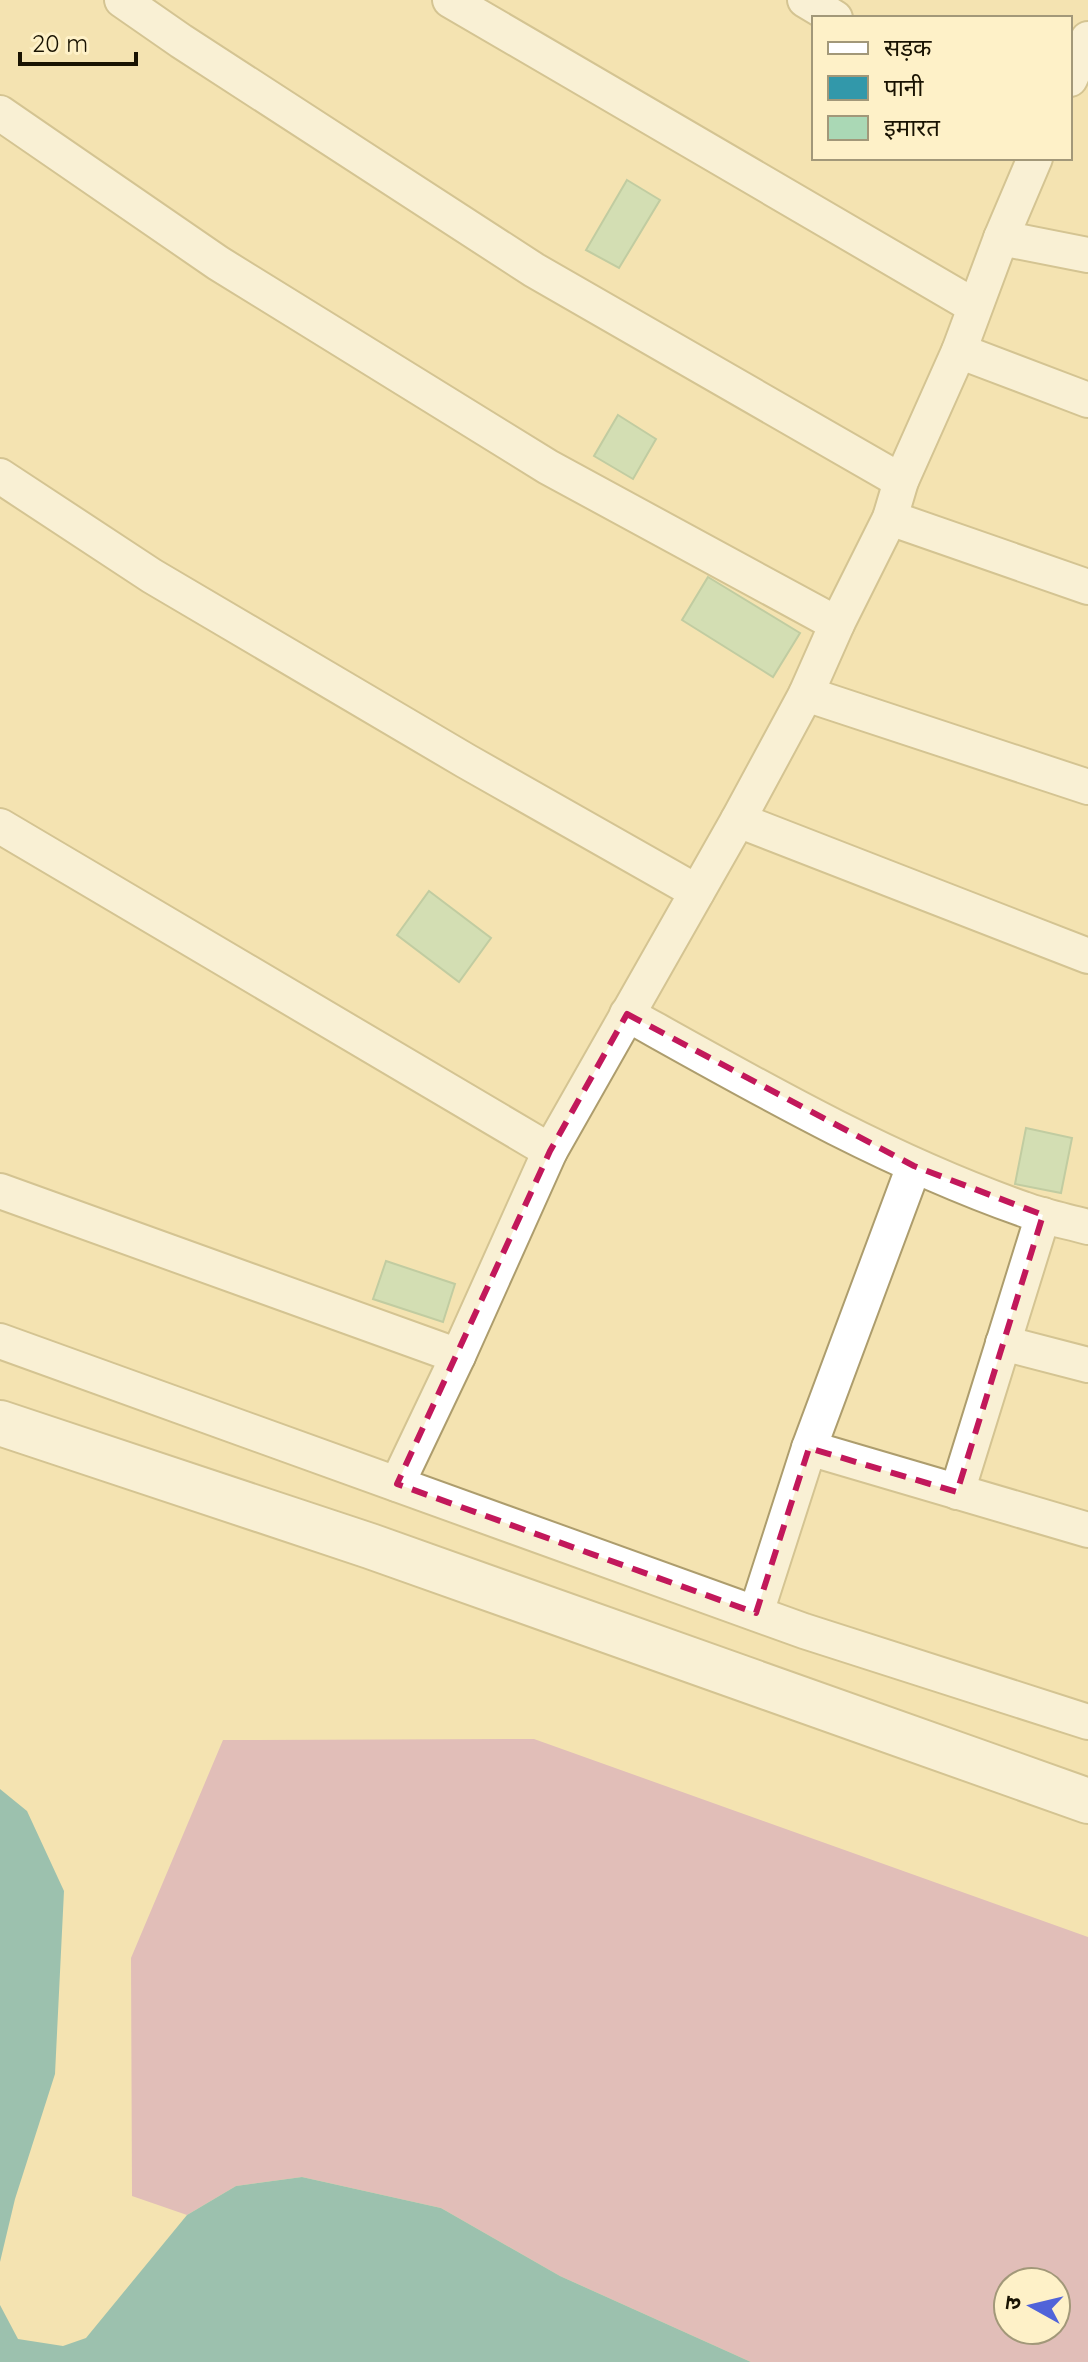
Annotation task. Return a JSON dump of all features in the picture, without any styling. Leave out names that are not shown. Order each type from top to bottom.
[{"type":"street","points":[[122,0],[534,270],[901,481]]},
{"type":"street","points":[[450,0],[974,306]]},
{"type":"street","points":[[805,0],[832,16]]},
{"type":"street","points":[[1072,75],[1088,39]]},
{"type":"street","points":[[0,113],[218,263],[548,467],[837,624]]},
{"type":"street","points":[[397,1484],[550,1151],[806,694],[890,518],[901,481],[959,351],[974,306],[1034,160]]},
{"type":"street","points":[[1001,238],[1088,255]]},
{"type":"street","points":[[959,351],[1088,400]]},
{"type":"street","points":[[0,476],[152,576],[466,761],[697,892]]},
{"type":"street","points":[[890,518],[1088,587]]},
{"type":"street","points":[[806,694],[1088,787]]},
{"type":"street","points":[[738,820],[1088,956]]},
{"type":"street","points":[[0,826],[550,1151]]},
{"type":"street","points":[[627,1014],[795,1108],[914,1166],[1025,1210],[1088,1227]]},
{"type":"street","points":[[756,1613],[809,1448],[914,1166]]},
{"type":"street","points":[[0,1191],[458,1356]]},
{"type":"street","points":[[957,1492],[1043,1215]]},
{"type":"street","points":[[0,1341],[819,1636],[1088,1722]]},
{"type":"street","points":[[1003,1343],[1088,1365]]},
{"type":"street","points":[[0,1423],[370,1546],[1088,1801]]},
{"type":"street","points":[[809,1448],[1088,1530]]},
{"type":"highlighted area","points":[[627,1014],[914,1166],[1043,1215],[957,1492],[809,1448],[756,1613],[397,1484],[550,1151]]},
{"type":"shaded area","points":[[534,1739],[1088,1937],[1088,2362],[751,2362],[560,2276],[441,2208],[302,2177],[236,2186],[187,2215],[132,2196],[131,1958],[223,1740]]},
{"type":"water","points":[[0,1789],[27,1811],[64,1891],[55,2074],[15,2199],[0,2262]]},
{"type":"water","points":[[302,2177],[441,2208],[560,2276],[751,2362],[0,2362],[0,2305],[18,2339],[63,2346],[86,2338],[187,2215],[236,2186]]},
{"type":"building","points":[[627,180],[660,200],[619,268],[586,250]]},
{"type":"building","points":[[618,415],[656,439],[633,479],[594,456]]},
{"type":"building","points":[[708,577],[800,633],[773,677],[682,620]]},
{"type":"building","points":[[429,891],[491,938],[459,982],[397,935]]},
{"type":"building","points":[[1026,1128],[1072,1138],[1061,1193],[1015,1184]]},
{"type":"building","points":[[386,1261],[455,1284],[443,1322],[373,1299]]}]
